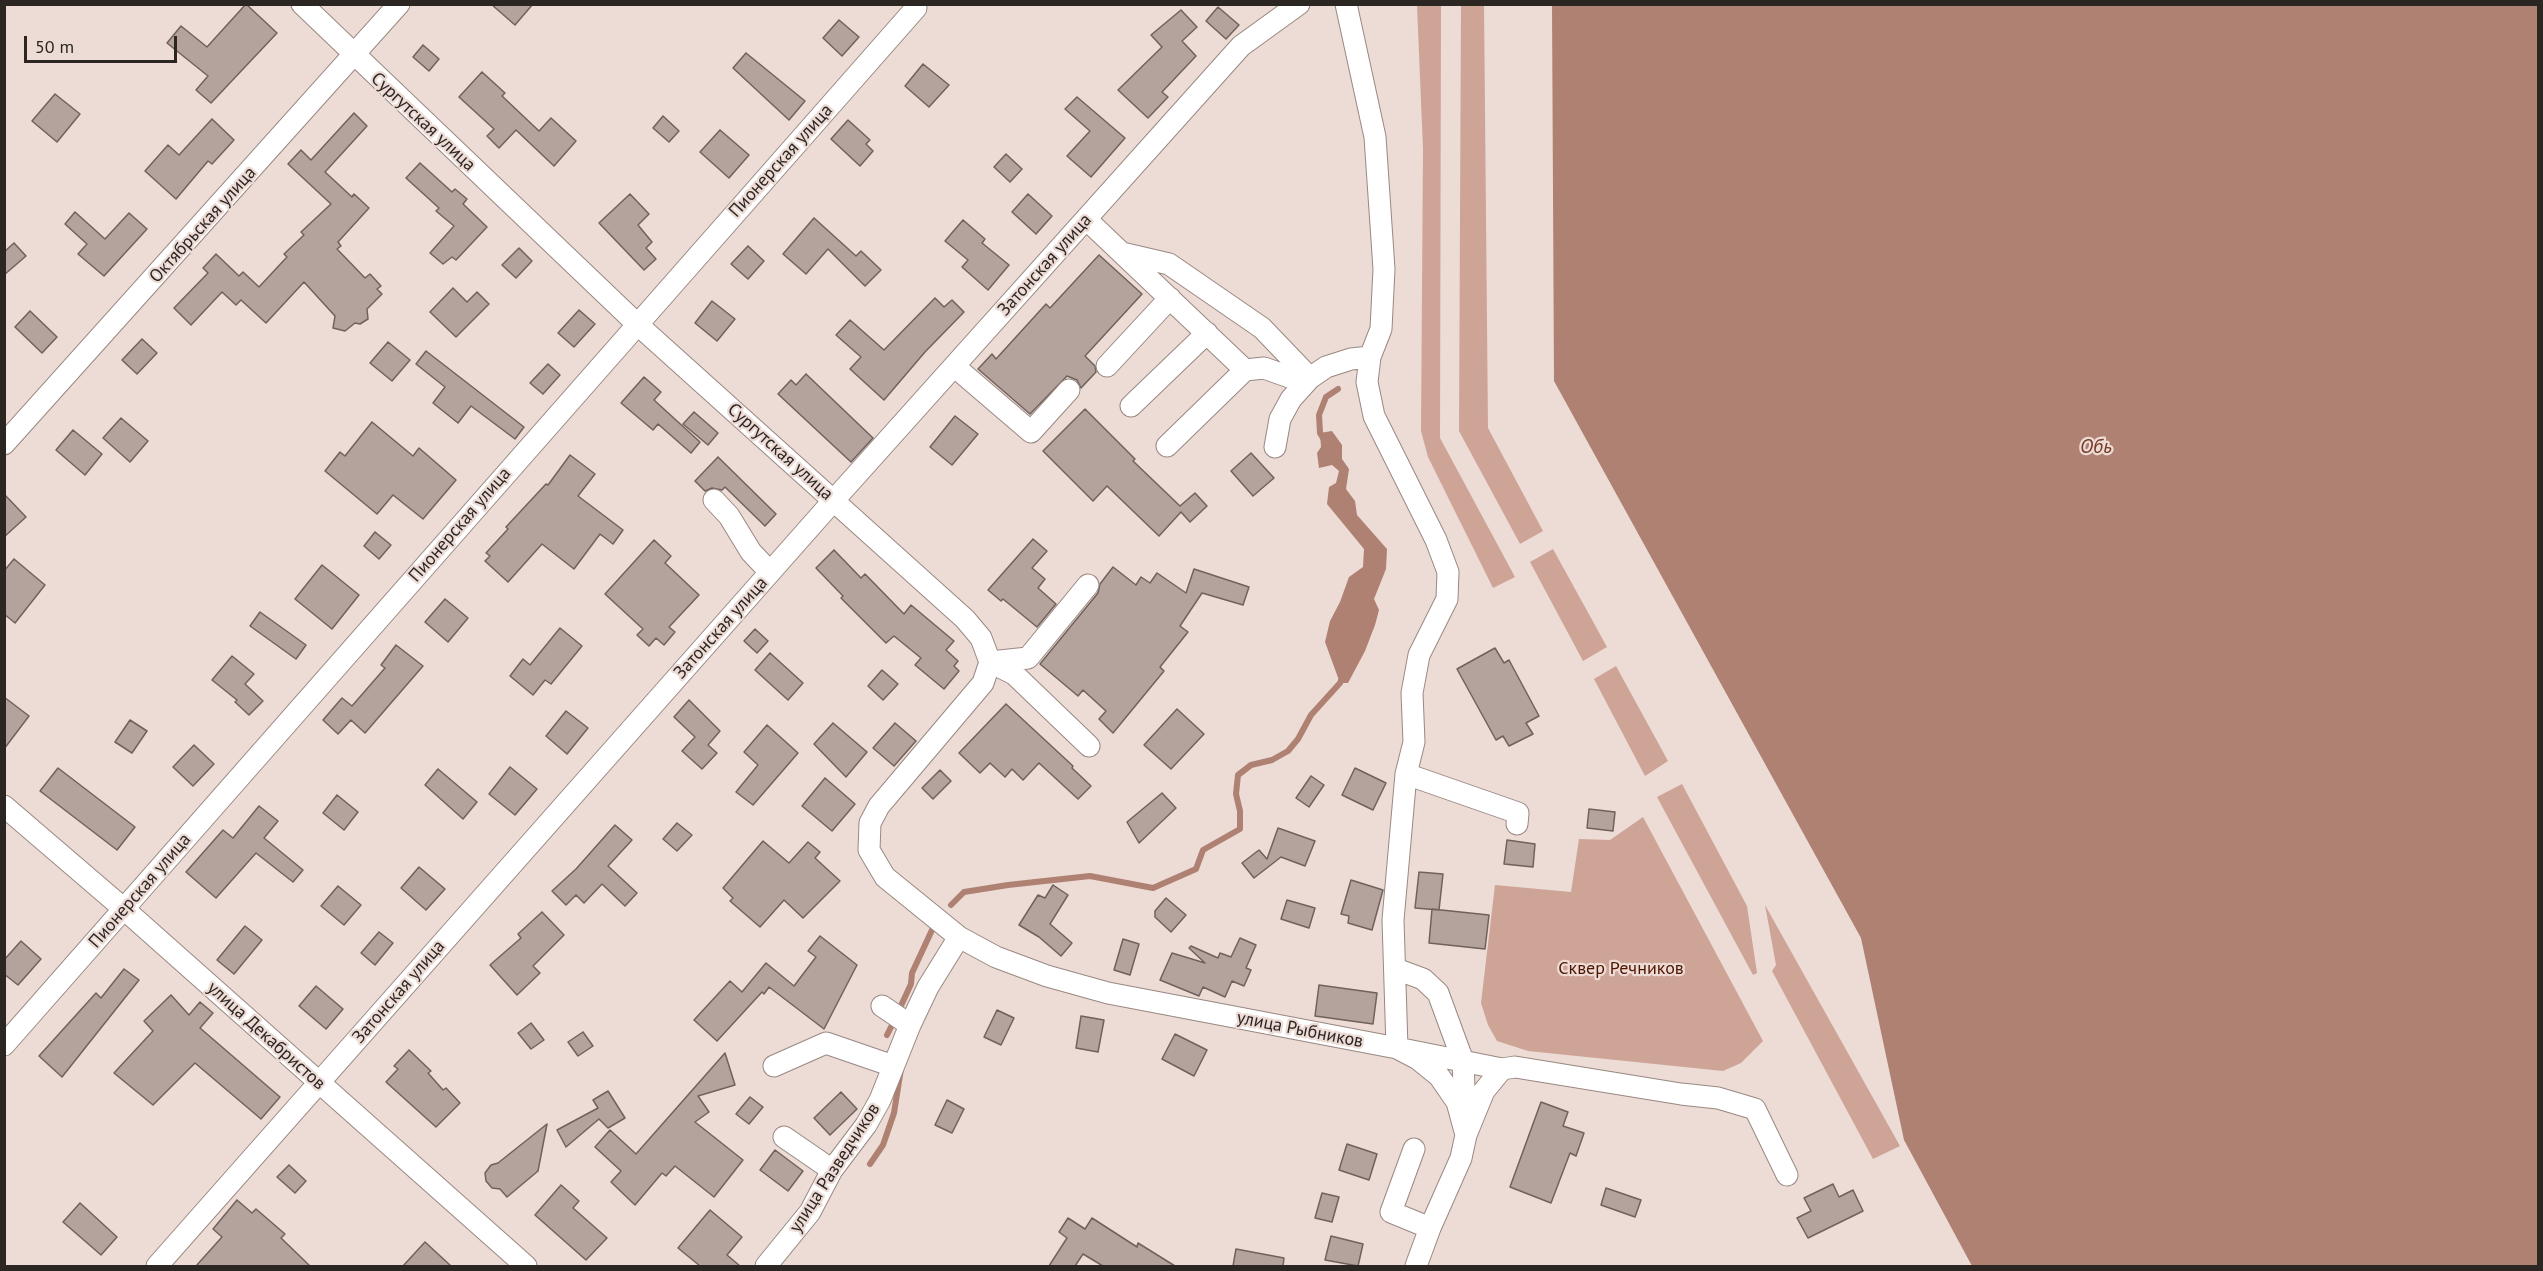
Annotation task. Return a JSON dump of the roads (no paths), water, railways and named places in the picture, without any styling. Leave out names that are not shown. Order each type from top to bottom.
[{"type":"street","name":"Сургутская улица","points":[[302,4],[354,57],[637,324],[964,619],[981,638],[990,662]]},
{"type":"street","name":"Октябрьская улица","points":[[4,444],[354,57],[399,4]]},
{"type":"street","name":"Затонская улица","points":[[157,1266],[770,572],[1241,46],[1299,4]]},
{"type":"street","points":[[1346,4],[1375,137],[1383,258],[1380,329],[1370,357],[1367,382],[1374,416],[1436,540],[1448,572],[1447,599],[1419,655],[1413,693],[1414,742],[1406,774],[1394,920],[1397,1048],[1502,1070],[1515,1067],[1718,1098],[1755,1109],[1787,1175]]},
{"type":"street","name":"Пионерская улица","points":[[4,1045],[916,8]]},
{"type":"street","points":[[1086,219],[1245,370]]},
{"type":"street","points":[[1122,253],[1169,264],[1262,328],[1310,378]]},
{"type":"street","points":[[1107,366],[1170,298]]},
{"type":"street","points":[[1131,406],[1207,333]]},
{"type":"street","points":[[1275,447],[1280,419],[1291,399],[1310,378],[1326,367],[1351,359],[1370,357]]},
{"type":"street","points":[[954,366],[972,384],[1031,432],[1069,390]]},
{"type":"street","points":[[1167,446],[1245,370],[1264,368],[1294,379],[1310,378]]},
{"type":"street","points":[[714,500],[729,516],[751,552],[770,572]]},
{"type":"street","points":[[990,662],[1028,658],[1088,585]]},
{"type":"street","points":[[990,662],[1014,674],[1089,746]]},
{"type":"street","points":[[959,937],[885,877],[869,850],[870,823],[879,806],[983,683],[990,662]]},
{"type":"street","points":[[1406,774],[1518,813],[1517,824]]},
{"type":"street","name":"улица Декабристов","points":[[4,806],[124,909],[526,1266]]},
{"type":"street","name":"улица Разведчиков","points":[[766,1266],[810,1212],[832,1170],[867,1125],[927,987],[959,937]]},
{"type":"street","name":"улица Рыбников","points":[[959,937],[996,957],[1074,986],[1397,1048],[1419,1059],[1439,1076],[1457,1102],[1466,1134],[1461,1158],[1416,1266]]},
{"type":"street","points":[[1396,969],[1423,979],[1438,993],[1463,1061],[1466,1134]]},
{"type":"street","points":[[882,1006],[910,1025]]},
{"type":"street","points":[[774,1066],[826,1043],[893,1066]]},
{"type":"street","points":[[1466,1134],[1484,1091],[1502,1070]]},
{"type":"street","points":[[784,1137],[832,1170]]},
{"type":"street","points":[[1414,1149],[1391,1212],[1430,1228]]},
{"type":"water","name":"Обь","points":[[1552,5],[2538,5],[2538,1266],[1972,1266],[1904,1140],[1861,938],[1554,381]]},
{"type":"water","points":[[1332,431],[1342,445],[1342,459],[1349,469],[1346,489],[1355,501],[1357,515],[1387,549],[1386,569],[1374,599],[1379,610],[1375,625],[1365,651],[1348,683],[1340,683],[1325,642],[1330,621],[1349,577],[1363,567],[1364,549],[1327,504],[1329,487],[1336,483],[1339,471],[1332,465],[1319,468],[1317,453],[1321,447],[1320,433]]},
{"type":"waterway","points":[[1323,438],[1320,433],[1319,415],[1326,397],[1338,389]]},
{"type":"waterway","points":[[951,905],[964,892],[1090,876],[1153,888],[1196,869],[1203,850],[1240,829],[1240,811],[1236,794],[1238,775],[1251,765],[1272,760],[1288,751],[1298,739],[1311,715],[1340,683],[1343,676]]},
{"type":"waterway","points":[[899,1010],[911,984],[912,973],[932,930]]},
{"type":"waterway","points":[[887,1035],[894,1021]]},
{"type":"waterway","points":[[870,1164],[883,1145],[894,1113],[901,1069]]},
{"type":"park label","name":"Сквер Речников","points":[[1621,969]]}]
